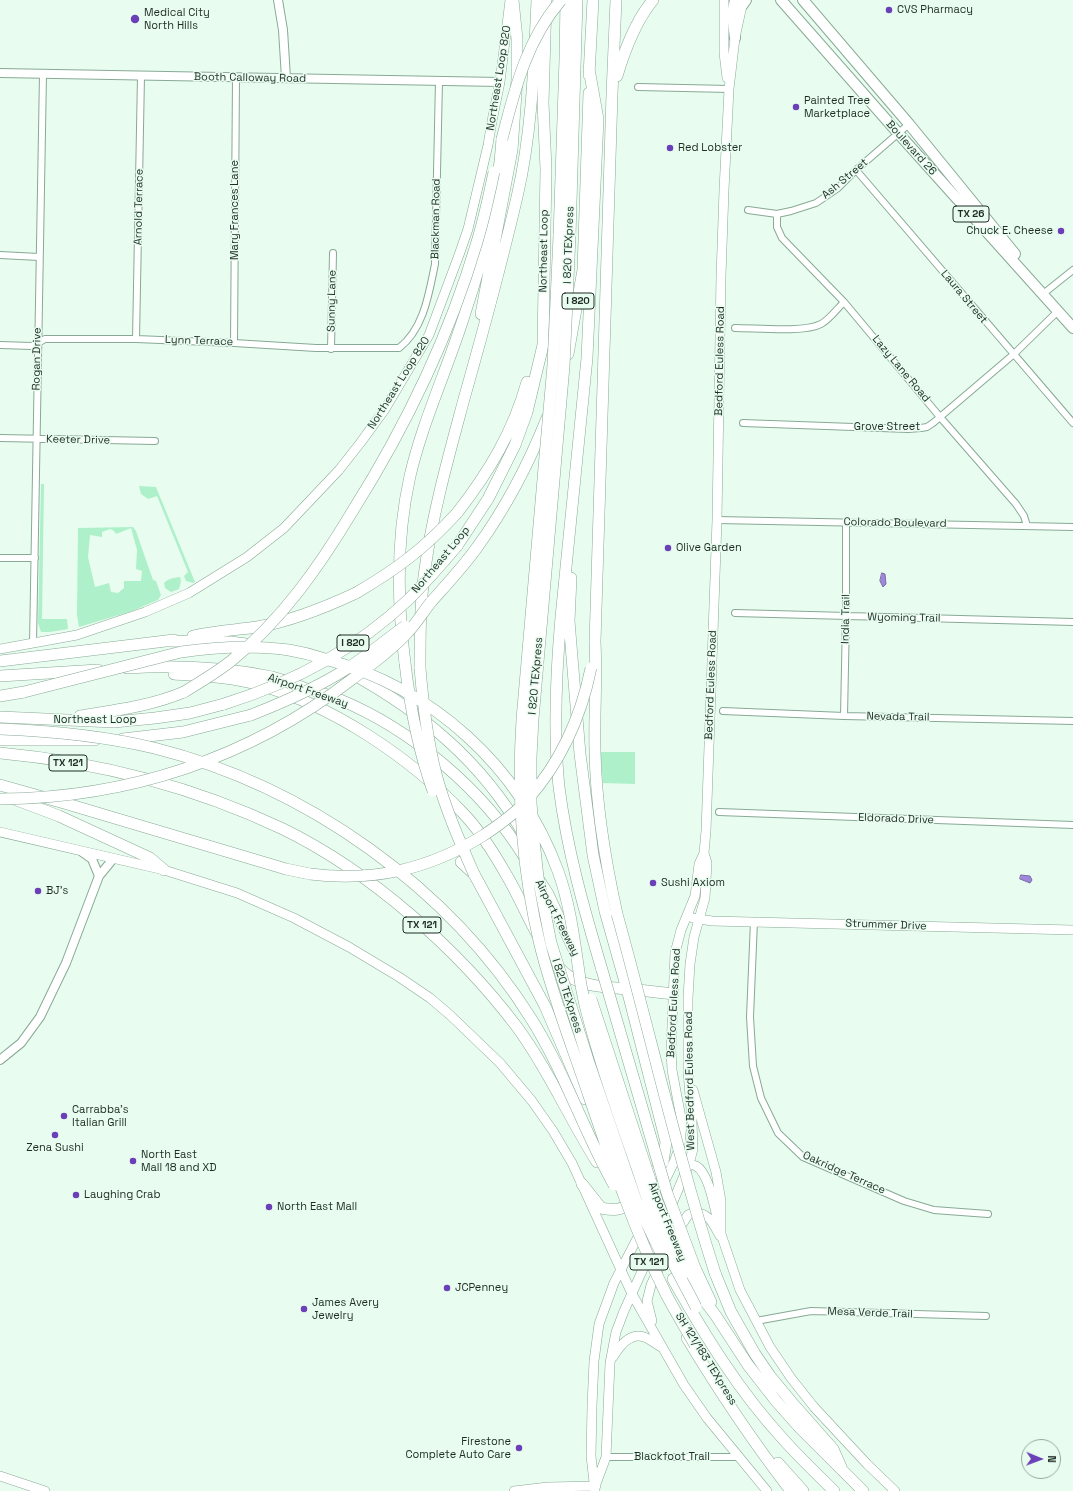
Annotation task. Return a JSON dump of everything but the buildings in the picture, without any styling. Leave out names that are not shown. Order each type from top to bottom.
[{"type":"highway","points":[[474,361],[484,294],[512,150],[517,66],[517,39],[513,0]]},
{"type":"highway","points":[[537,0],[529,129],[518,195],[493,296],[446,465],[433,519],[421,603],[420,668],[424,715],[436,775],[457,837],[474,874],[545,1006],[585,1098],[616,1193]]},
{"type":"highway","name":"Northeast Loop","points":[[0,717],[114,722],[190,713],[257,693],[297,676],[334,656],[360,639],[407,600],[434,573],[457,546],[488,499],[515,445],[527,412],[543,345],[546,169],[543,103],[546,0]]},
{"type":"highway","points":[[58,720],[144,705],[166,699],[184,692],[208,678],[231,662],[257,638],[281,612],[299,590],[338,535],[375,475],[409,412],[438,348],[466,277],[477,241],[513,96],[530,48],[541,26],[561,0]]},
{"type":"highway","name":"I 820 TEXpress","points":[[566,0],[564,366],[533,718],[531,803],[535,849],[540,891],[551,943],[588,1060],[638,1203],[673,1279],[698,1323]]},
{"type":"highway","name":"I 820 TEXpress","points":[[577,0],[564,236],[522,719],[520,765],[523,846],[533,913],[548,974],[630,1214]]},
{"type":"highway","points":[[616,0],[595,642],[597,669],[594,750],[603,849],[617,914],[665,1100],[701,1229],[715,1273],[731,1312],[770,1376],[833,1449],[842,1472]]},
{"type":"highway","points":[[612,94],[622,59],[639,20],[653,0]]},
{"type":"highway","name":"Northeast Loop","points":[[431,602],[478,547],[516,486],[556,396],[568,354],[583,270],[589,69],[593,4]]},
{"type":"highway","points":[[589,69],[598,120],[588,358],[557,658],[555,712],[556,749],[560,794],[572,862],[581,898],[667,1193],[691,1270],[709,1296],[716,1316],[748,1365],[776,1401],[842,1472],[862,1491]]},
{"type":"highway","points":[[474,874],[461,862],[458,855],[425,767],[415,730],[408,696],[400,622],[399,556],[403,516],[410,476],[426,418],[465,314],[485,244],[499,174],[502,139]]},
{"type":"highway","points":[[0,661],[168,641],[258,626],[287,620],[318,610],[356,593],[385,576],[410,558],[438,534],[478,486],[503,444],[518,410],[530,372],[543,345]]},
{"type":"highway","points":[[568,542],[572,555],[570,621],[571,645],[586,808],[593,855],[605,911],[627,989],[666,1142],[663,1162],[626,1207],[614,1210],[601,1208],[582,1184]]},
{"type":"highway","points":[[0,799],[29,799],[59,796],[132,784],[172,774],[250,743],[307,711],[358,675],[407,634],[431,602]]},
{"type":"highway","name":"I 820","points":[[0,740],[81,741],[134,739],[183,732],[250,715],[299,695],[347,669],[371,653],[431,602]]},
{"type":"highway","points":[[168,641],[230,642],[289,651],[346,670],[403,704],[459,751],[495,790],[509,809],[537,856],[548,894]]},
{"type":"highway","points":[[0,785],[286,869],[310,874],[347,877],[371,876],[411,868],[434,861],[464,847],[506,820],[526,801],[551,769],[575,724],[586,690],[595,642]]},
{"type":"highway","points":[[0,696],[24,692],[181,652],[242,646],[289,650],[346,664],[372,674],[420,699],[460,730],[488,757],[510,784],[541,832],[558,872],[569,908],[579,974],[585,1004],[596,1044],[656,1224],[668,1253],[696,1307],[698,1323]]},
{"type":"highway","name":"Airport Freeway","points":[[0,676],[134,668],[207,667],[273,678],[338,699],[373,716],[408,737],[442,764],[470,790],[517,844],[548,894],[582,969],[614,1072],[657,1201],[675,1245],[691,1270]]},
{"type":"highway","points":[[134,668],[141,673],[201,676],[257,684],[306,702],[338,718],[398,757],[442,793],[462,812],[479,832],[508,876],[549,956],[560,969],[571,978],[596,987],[673,994]]},
{"type":"highway","points":[[0,729],[58,732],[115,740],[154,748],[217,767],[294,802],[362,843],[390,864],[435,903],[469,938],[513,992],[548,1048],[608,1174],[630,1214]]},
{"type":"highway","name":"TX 121","points":[[0,753],[44,758],[129,775],[173,786],[210,798],[283,829],[319,848],[387,895],[417,920],[463,964],[517,1028],[538,1060],[557,1090],[616,1193],[669,1306],[683,1331],[756,1445],[791,1491]]},
{"type":"highway","points":[[0,794],[60,816],[150,858],[164,870]]},
{"type":"highway","name":"SH 121/183 TEXpress","points":[[630,1214],[668,1297],[721,1387],[757,1438],[803,1491]]},
{"type":"highway","name":"SH 121/183 TEXpress","points":[[698,1323],[735,1379],[759,1410],[783,1439],[834,1491]]},
{"type":"main road","name":"Northeast Loop 820","points":[[0,650],[77,635],[145,612],[189,593],[247,557],[284,528],[339,470],[385,409],[429,335],[459,255],[468,229],[488,145],[500,82],[510,0]]},
{"type":"main road","name":"Bedford Euless Road","points":[[724,0],[724,54],[729,89]]},
{"type":"main road","name":"Boulevard 26","points":[[781,0],[1073,328]]},
{"type":"main road","name":"Boulevard 26","points":[[804,0],[1011,248],[1043,294]]},
{"type":"main road","points":[[735,38],[732,14],[741,2]]},
{"type":"main road","name":"Bedford Euless Road","points":[[621,1271],[674,1162],[680,1146],[682,1123],[672,1070],[671,1050],[675,953],[681,930],[688,917],[695,896],[699,864],[704,853],[711,709],[717,520],[721,276],[729,89],[735,38]]},
{"type":"main road","points":[[0,832],[164,870],[237,893],[294,918],[349,947],[399,977],[430,998],[450,1015],[500,1063],[532,1100],[568,1156],[632,1294],[684,1385],[707,1418],[767,1491]]},
{"type":"main road","name":"West Bedford Euless Road","points":[[596,1489],[606,1457],[610,1363],[616,1332],[689,1164],[693,1148],[688,1071],[688,998],[690,964],[705,898],[707,864],[704,853]]},
{"type":"main road","name":"Strummer Drive","points":[[688,917],[699,919],[754,921],[1073,930]]},
{"type":"main road","points":[[673,994],[688,998]]},
{"type":"main road","points":[[688,1071],[716,1172],[721,1201],[721,1234]]},
{"type":"main road","points":[[674,1162],[689,1164],[701,1170],[705,1178],[721,1234],[740,1290],[770,1347],[814,1407],[867,1464],[895,1491]]},
{"type":"main road","points":[[663,1348],[649,1314],[647,1301],[651,1285],[673,1238],[688,1215],[694,1212],[701,1213],[709,1217],[725,1246]]},
{"type":"main road","points":[[514,1491],[548,1487],[596,1489],[591,1456],[592,1406],[596,1344],[599,1324],[604,1308],[614,1283],[621,1271]]},
{"type":"main road","points":[[610,1363],[622,1345],[630,1338],[637,1336],[644,1337],[663,1348]]},
{"type":"main road","points":[[0,1476],[45,1491]]},
{"type":"street","points":[[278,0],[283,30],[286,78]]},
{"type":"street","name":"Booth Calloway Road","points":[[0,73],[500,82]]},
{"type":"street","name":"Rogan Drive","points":[[33,644],[38,256],[43,74]]},
{"type":"street","name":"Arnold Terrace","points":[[136,339],[141,76]]},
{"type":"street","name":"Mary Frances Lane","points":[[234,343],[236,77]]},
{"type":"street","name":"Blackman Road","points":[[399,348],[412,335],[424,310],[430,292],[435,264],[438,81]]},
{"type":"street","points":[[638,87],[729,89]]},
{"type":"street","name":"Ash Street","points":[[748,210],[777,214],[816,203],[838,188],[908,124]]},
{"type":"street","name":"Laura Street","points":[[856,170],[1073,423]]},
{"type":"street","name":"Lazy Lane Road","points":[[777,214],[777,227],[782,238],[844,302],[940,417],[1016,504],[1024,516],[1027,526]]},
{"type":"street","name":"Sunny Lane","points":[[331,349],[333,253]]},
{"type":"street","points":[[0,255],[38,256]]},
{"type":"street","points":[[1043,294],[1073,270]]},
{"type":"street","points":[[735,328],[793,328],[821,324],[844,302]]},
{"type":"street","name":"Grove Street","points":[[743,423],[908,429],[927,427],[1014,354],[1058,311]]},
{"type":"street","name":"Lynn Terrace","points":[[0,345],[32,346],[45,339],[136,339],[331,349],[399,348]]},
{"type":"street","name":"Keeter Drive","points":[[0,438],[156,442]]},
{"type":"street","name":"Colorado Boulevard","points":[[717,520],[1073,527]]},
{"type":"street","name":"India Trail","points":[[844,716],[846,522]]},
{"type":"street","points":[[0,558],[35,558]]},
{"type":"street","name":"Wyoming Trail","points":[[735,613],[1073,622]]},
{"type":"street","name":"Nevada Trail","points":[[724,711],[844,716],[1073,721]]},
{"type":"street","name":"Eldorado Drive","points":[[719,812],[1073,825]]},
{"type":"street","points":[[81,852],[92,859],[99,876]]},
{"type":"street","points":[[0,1060],[21,1043],[40,1017],[66,963],[99,876],[113,859]]},
{"type":"street","name":"Oakridge Terrace","points":[[754,921],[750,1017],[753,1066],[761,1098],[778,1133],[803,1157],[904,1201],[934,1210],[988,1214]]},
{"type":"street","name":"Mesa Verde Trail","points":[[756,1321],[811,1311],[986,1316]]},
{"type":"street","name":"Blackfoot Trail","points":[[606,1457],[738,1457]]},
{"type":"green space","points":[[41,484],[44,484],[42,619],[67,619],[68,629],[50,632],[41,632],[38,623]]},
{"type":"green space","points":[[139,486],[156,487],[195,582],[193,583],[186,581],[184,576],[188,572],[157,496],[148,499],[141,494]]},
{"type":"green space","points":[[133,527],[136,531],[153,580],[156,581],[161,595],[158,600],[132,611],[79,627],[77,615],[78,528]],"holes":[[[131,528],[137,550],[136,569],[142,571],[141,581],[124,581],[124,588],[118,593],[111,592],[109,583],[95,587],[88,557],[90,535],[102,537],[102,532],[110,529],[116,534]]]},
{"type":"green space","points":[[180,577],[181,581],[179,589],[171,592],[165,588],[164,583],[166,581],[171,578]]},
{"type":"green space","points":[[600,752],[635,752],[635,784],[603,783]]},
{"type":"shaded area","points":[[882,573],[885,574],[886,584],[883,587],[880,581]]},
{"type":"shaded area","points":[[1021,875],[1030,876],[1032,880],[1030,883],[1020,879]]},
{"type":"place","name":"CVS Pharmacy","points":[[889,10]]},
{"type":"place","name":"Medical City North Hills","points":[[135,19]]},
{"type":"place","name":"Painted Tree Marketplace","points":[[796,107]]},
{"type":"place","name":"Red Lobster","points":[[670,148]]},
{"type":"place","name":"Chuck E. Cheese","points":[[1061,231]]},
{"type":"place","name":"Olive Garden","points":[[668,548]]},
{"type":"place","name":"Sushi Axiom","points":[[653,883]]},
{"type":"place","name":"BJ's","points":[[38,891]]},
{"type":"place","name":"Carrabba's Italian Grill","points":[[64,1116]]},
{"type":"place","name":"Zena Sushi","points":[[55,1135]]},
{"type":"place","name":"North East Mall 18 and XD","points":[[133,1161]]},
{"type":"place","name":"Laughing Crab","points":[[76,1195]]},
{"type":"place","name":"North East Mall","points":[[269,1207]]},
{"type":"place","name":"JCPenney","points":[[447,1288]]},
{"type":"place","name":"James Avery Jewelry","points":[[304,1309]]},
{"type":"place","name":"Firestone Complete Auto Care","points":[[519,1448]]}]
